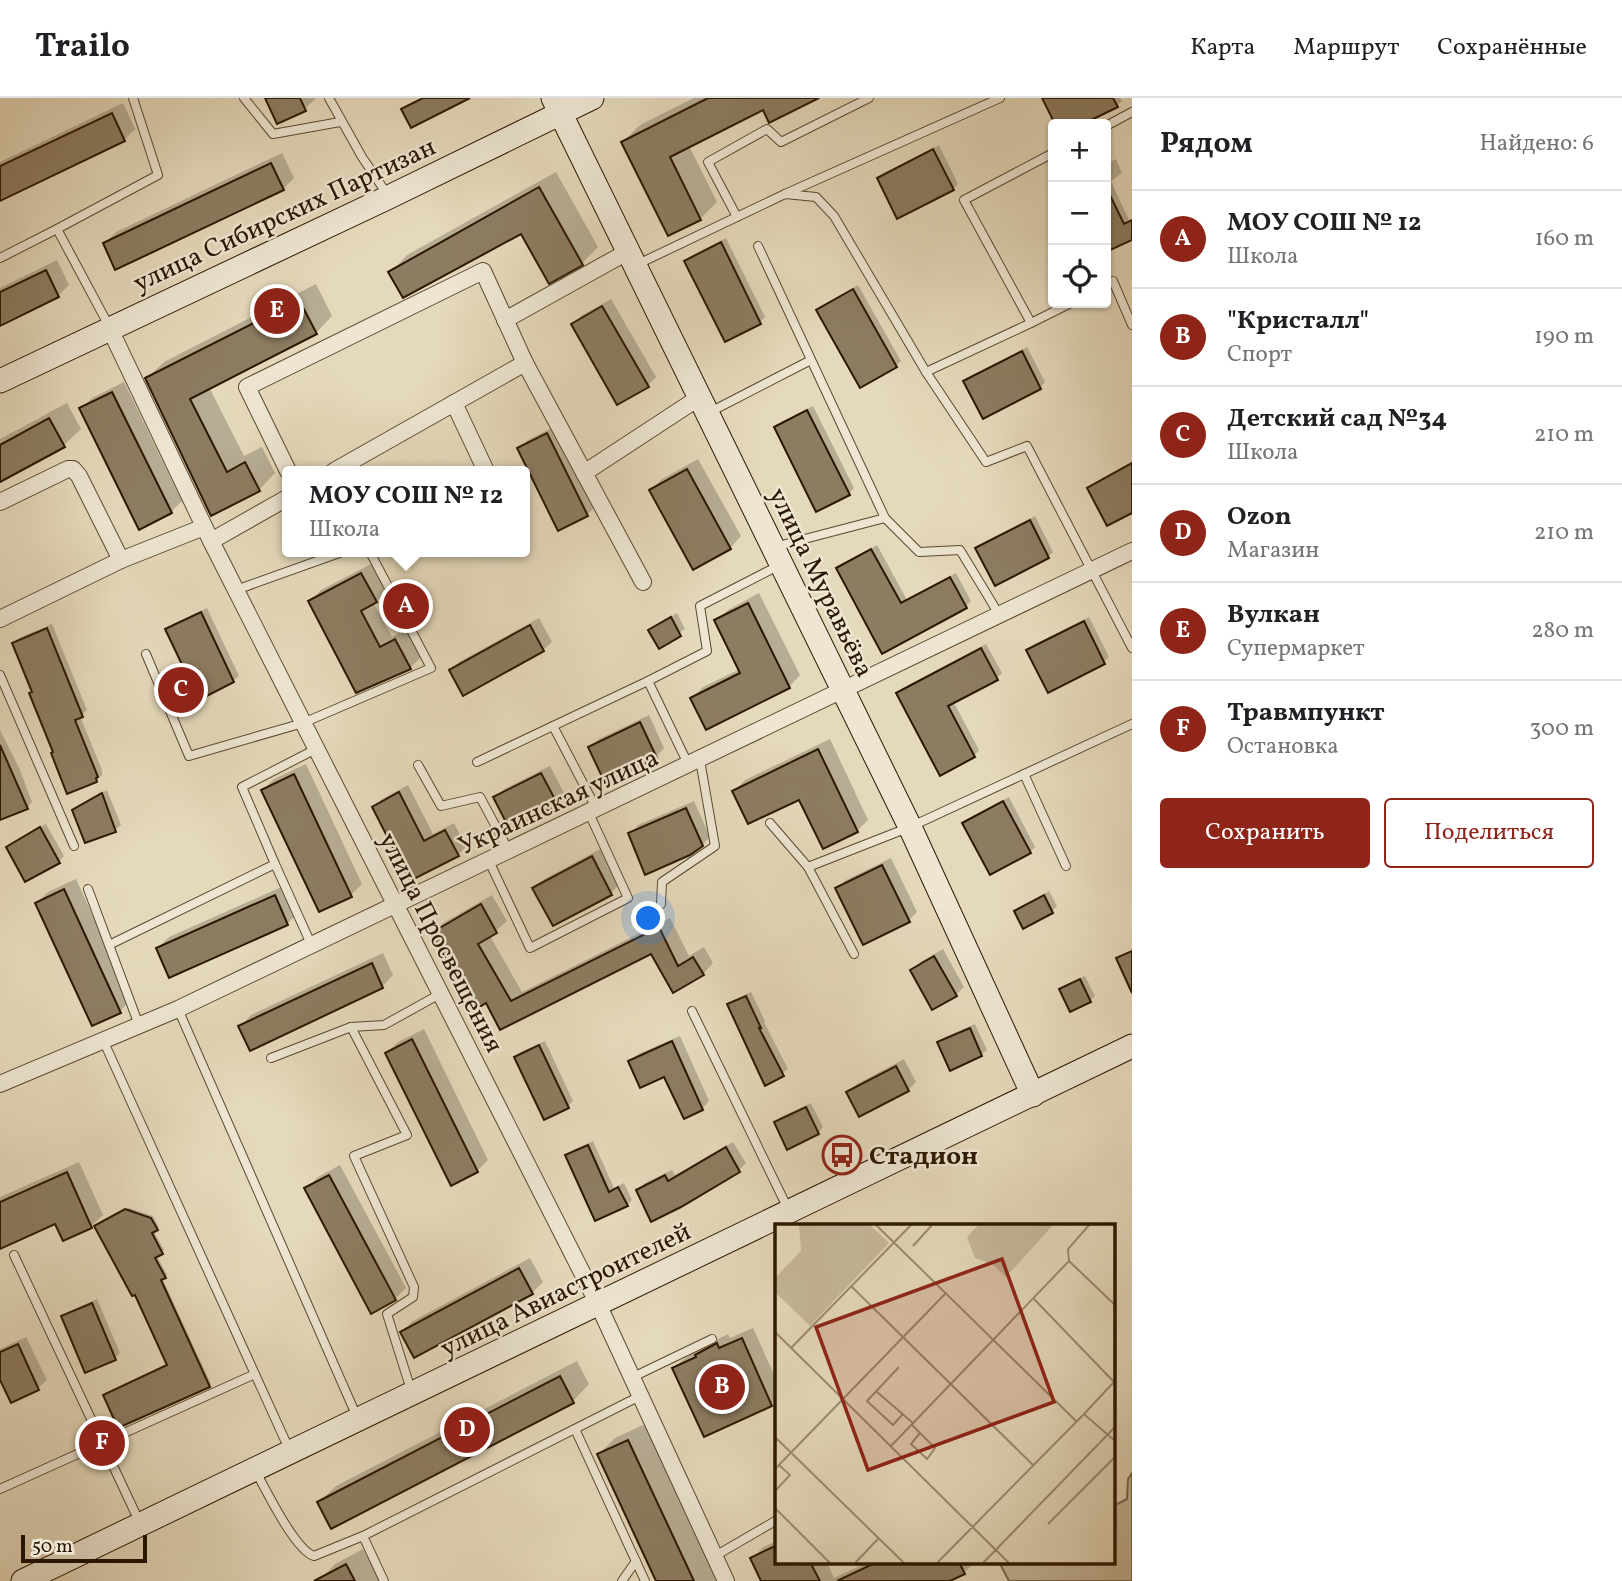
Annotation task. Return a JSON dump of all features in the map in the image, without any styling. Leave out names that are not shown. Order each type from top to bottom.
[{"type":"street","name":"улица Сибирских Партизан","points":[[0,381],[388,197],[557,106],[592,98]]},
{"type":"street","name":"улица Муравьёва","points":[[557,106],[910,827],[1032,1095]]},
{"type":"street","points":[[505,320],[633,258]]},
{"type":"street","points":[[286,466],[247,387],[483,271],[525,363],[643,582]]},
{"type":"street","name":"улица Просвещения","points":[[109,327],[236,590],[598,1304],[726,1581]]},
{"type":"street","points":[[343,466],[525,363]]},
{"type":"street","points":[[454,403],[484,466]]},
{"type":"street","points":[[584,473],[704,405]]},
{"type":"street","points":[[0,502],[68,469],[73,470],[79,476],[121,560]]},
{"type":"street","points":[[0,619],[121,560],[208,534],[282,500]]},
{"type":"street","name":"Украинская улица","points":[[0,1084],[178,1009],[1132,551]]},
{"type":"street","name":"улица Авиастроителей","points":[[23,1581],[1132,1046]]},
{"type":"lane","points":[[0,258],[158,174],[133,98]]},
{"type":"lane","points":[[244,98],[273,134],[340,122]]},
{"type":"lane","points":[[329,98],[340,122],[388,197]]},
{"type":"lane","points":[[737,217],[708,162],[767,129],[781,142],[869,98]]},
{"type":"lane","points":[[633,258],[737,217],[1000,98]]},
{"type":"lane","points":[[1111,123],[1132,112]]},
{"type":"lane","points":[[1031,323],[964,200],[1048,156]]},
{"type":"lane","points":[[785,194],[816,197],[834,216],[926,372],[986,463],[1027,446],[1132,648]]},
{"type":"lane","points":[[57,229],[109,327]]},
{"type":"lane","points":[[758,246],[885,518],[919,552],[960,550],[1000,616]]},
{"type":"lane","points":[[1111,282],[1132,325]]},
{"type":"lane","points":[[926,372],[1061,308]]},
{"type":"lane","points":[[704,405],[811,360]]},
{"type":"lane","points":[[477,762],[707,651],[700,606],[777,556],[885,518]]},
{"type":"lane","points":[[236,590],[328,557]]},
{"type":"lane","points":[[146,654],[189,755],[303,723],[431,668],[373,557]]},
{"type":"lane","points":[[0,675],[74,846]]},
{"type":"lane","points":[[648,681],[695,763],[715,846],[663,882],[661,904]]},
{"type":"lane","points":[[808,867],[910,827],[1132,724]]},
{"type":"lane","points":[[489,861],[530,948],[628,898],[593,811],[553,726]]},
{"type":"lane","points":[[311,944],[243,788],[316,749]]},
{"type":"lane","points":[[418,765],[442,806],[480,797],[509,851]]},
{"type":"lane","points":[[1024,774],[1066,866]]},
{"type":"lane","points":[[770,823],[808,867],[854,954]]},
{"type":"lane","points":[[109,945],[275,864]]},
{"type":"lane","points":[[88,889],[139,1025]]},
{"type":"lane","points":[[271,1058],[351,1027],[384,1025],[440,994]]},
{"type":"lane","points":[[178,1009],[359,1419]]},
{"type":"lane","points":[[691,1011],[790,1212]]},
{"type":"lane","points":[[351,1027],[407,1135],[355,1156],[414,1287],[413,1297],[387,1314],[412,1394]]},
{"type":"lane","points":[[103,1040],[290,1452]]},
{"type":"lane","points":[[13,1255],[141,1524]]},
{"type":"lane","points":[[631,1378],[712,1339]]},
{"type":"lane","points":[[0,1489],[255,1374]]},
{"type":"lane","points":[[254,1469],[306,1554],[314,1556],[363,1536],[640,1396]]},
{"type":"lane","points":[[575,1429],[645,1581]]},
{"type":"lane","points":[[715,1556],[775,1521]]},
{"type":"lane","points":[[363,1536],[384,1581]]},
{"type":"lane","points":[[622,1581],[636,1561]]},
{"type":"shaded area","points":[[1132,1473],[1132,1581],[1009,1581],[1000,1564],[1114,1564],[1114,1506],[1127,1499],[1128,1479]]},
{"type":"building","points":[[265,98],[300,98],[306,111],[277,124]]},
{"type":"building","points":[[423,98],[470,98],[411,128],[401,109]]},
{"type":"building","points":[[708,98],[819,98],[769,123],[763,110],[670,157],[701,220],[668,236],[621,142]]},
{"type":"building","points":[[1042,98],[1113,98],[1118,107],[1093,119],[1052,119]]},
{"type":"building","points":[[112,113],[125,141],[0,201],[0,166]]},
{"type":"building","points":[[933,149],[954,190],[897,219],[877,178]]},
{"type":"building","points":[[271,163],[284,190],[115,270],[103,243]]},
{"type":"building","points":[[539,187],[583,265],[549,284],[521,234],[403,298],[388,272]]},
{"type":"building","points":[[1111,197],[1124,224],[1132,220],[1132,240],[1111,250]]},
{"type":"building","points":[[721,242],[761,324],[725,342],[684,261]]},
{"type":"building","points":[[46,270],[59,297],[0,326],[0,292]]},
{"type":"building","points":[[853,289],[897,367],[860,388],[816,310]]},
{"type":"building","points":[[299,300],[317,334],[190,399],[227,472],[245,462],[260,491],[211,516],[145,378]]},
{"type":"building","points":[[602,306],[649,387],[617,405],[571,324]]},
{"type":"building","points":[[1022,351],[1041,389],[983,419],[963,381]]},
{"type":"building","points":[[112,392],[172,513],[139,530],[79,408]]},
{"type":"building","points":[[807,410],[850,495],[816,512],[774,427]]},
{"type":"building","points":[[49,418],[65,447],[0,482],[0,445]]},
{"type":"building","points":[[547,433],[588,516],[558,531],[530,474],[530,466],[526,466],[517,448]]},
{"type":"building","points":[[1132,463],[1132,513],[1107,526],[1087,488]]},
{"type":"building","points":[[687,469],[731,549],[693,570],[649,490]]},
{"type":"building","points":[[1030,520],[1049,558],[995,586],[975,548]]},
{"type":"building","points":[[871,549],[901,603],[950,577],[967,608],[882,654],[836,568]]},
{"type":"building","points":[[361,573],[377,602],[361,611],[380,647],[395,639],[411,669],[356,693],[308,601]]},
{"type":"building","points":[[748,603],[790,688],[706,730],[690,698],[740,673],[714,620]]},
{"type":"building","points":[[201,612],[234,682],[199,700],[165,629]]},
{"type":"building","points":[[671,617],[681,636],[659,649],[648,630]]},
{"type":"building","points":[[1084,621],[1105,664],[1048,693],[1026,650]]},
{"type":"building","points":[[530,625],[544,651],[463,696],[449,670]]},
{"type":"building","points":[[47,628],[83,717],[75,720],[98,777],[97,782],[67,794],[12,643]]},
{"type":"building","points":[[981,648],[998,680],[948,706],[975,757],[940,776],[896,693]]},
{"type":"building","points":[[640,722],[657,758],[605,783],[588,747]]},
{"type":"building","points":[[0,745],[28,809],[0,820]]},
{"type":"building","points":[[818,749],[858,832],[823,849],[799,800],[748,824],[732,791]]},
{"type":"building","points":[[541,773],[558,805],[510,830],[493,797]]},
{"type":"building","points":[[294,774],[352,897],[319,912],[261,790]]},
{"type":"building","points":[[399,792],[424,841],[445,830],[459,856],[410,881],[372,807]]},
{"type":"building","points":[[102,793],[116,832],[85,843],[72,810]]},
{"type":"building","points":[[1003,801],[1031,853],[990,875],[962,823]]},
{"type":"building","points":[[686,808],[703,846],[690,855],[645,875],[628,833]]},
{"type":"building","points":[[40,827],[60,863],[25,882],[6,847]]},
{"type":"building","points":[[592,856],[612,895],[553,926],[532,888]]},
{"type":"building","points":[[882,865],[910,922],[863,945],[835,888]]},
{"type":"building","points":[[64,889],[121,1013],[92,1026],[35,903]]},
{"type":"building","points":[[275,895],[288,925],[169,978],[156,948]]},
{"type":"building","points":[[1044,895],[1053,913],[1023,929],[1014,911]]},
{"type":"building","points":[[481,904],[497,933],[478,944],[511,1001],[659,927],[678,966],[693,957],[704,975],[673,993],[651,954],[500,1030],[486,1003],[475,1010],[431,933]]},
{"type":"building","points":[[1132,951],[1132,993],[1116,958]]},
{"type":"building","points":[[934,956],[957,996],[932,1010],[910,970]]},
{"type":"building","points":[[372,963],[383,988],[250,1051],[238,1026]]},
{"type":"building","points":[[1080,979],[1091,1002],[1070,1012],[1059,989]]},
{"type":"building","points":[[746,996],[784,1076],[765,1086],[727,1004]]},
{"type":"building","points":[[970,1028],[982,1056],[950,1071],[937,1042]]},
{"type":"building","points":[[412,1039],[478,1172],[451,1186],[385,1053]]},
{"type":"building","points":[[672,1041],[703,1110],[684,1119],[664,1077],[640,1088],[628,1061]]},
{"type":"building","points":[[539,1045],[569,1108],[544,1120],[514,1057]]},
{"type":"building","points":[[896,1066],[909,1091],[859,1117],[846,1092]]},
{"type":"building","points":[[806,1107],[819,1134],[787,1150],[774,1122]]},
{"type":"building","points":[[588,1145],[609,1192],[618,1187],[628,1206],[595,1221],[565,1155]]},
{"type":"building","points":[[726,1147],[740,1172],[651,1222],[636,1190],[665,1175],[668,1181]]},
{"type":"building","points":[[67,1172],[92,1228],[63,1241],[55,1224],[0,1249],[0,1202]]},
{"type":"building","points":[[329,1175],[396,1300],[371,1314],[304,1188]]},
{"type":"building","points":[[125,1209],[151,1218],[158,1230],[152,1233],[163,1254],[155,1258],[166,1278],[161,1280],[210,1387],[118,1428],[103,1395],[167,1365],[135,1295],[132,1296],[94,1226]]},
{"type":"building","points":[[519,1268],[533,1294],[414,1358],[400,1332]]},
{"type":"building","points":[[92,1303],[116,1360],[85,1373],[61,1316]]},
{"type":"building","points":[[742,1338],[772,1406],[704,1437],[672,1368],[717,1343],[719,1348]]},
{"type":"building","points":[[18,1344],[39,1390],[11,1403],[0,1380],[0,1352]]},
{"type":"building","points":[[560,1376],[574,1403],[331,1529],[317,1502]]},
{"type":"building","points":[[628,1440],[694,1581],[656,1581],[597,1454]]},
{"type":"building","points":[[775,1546],[775,1564],[811,1564],[820,1581],[761,1581],[750,1558]]},
{"type":"building","points":[[346,1564],[355,1581],[314,1581]]},
{"type":"building","points":[[873,1564],[960,1564],[965,1574],[950,1581],[837,1581]]},
{"type":"place","name":"Вулкан","points":[[277,311]]},
{"type":"place","name":"МОУ СОШ № 12","points":[[406,606]]},
{"type":"place","name":"Детский сад №34","points":[[181,690]]},
{"type":"place","name":"Стадион","points":[[842,1155]]},
{"type":"place","name":"\"Кристалл\"","points":[[722,1387]]},
{"type":"place","name":"Ozon","points":[[467,1430]]},
{"type":"place","name":"Травмпункт","points":[[102,1443]]}]
